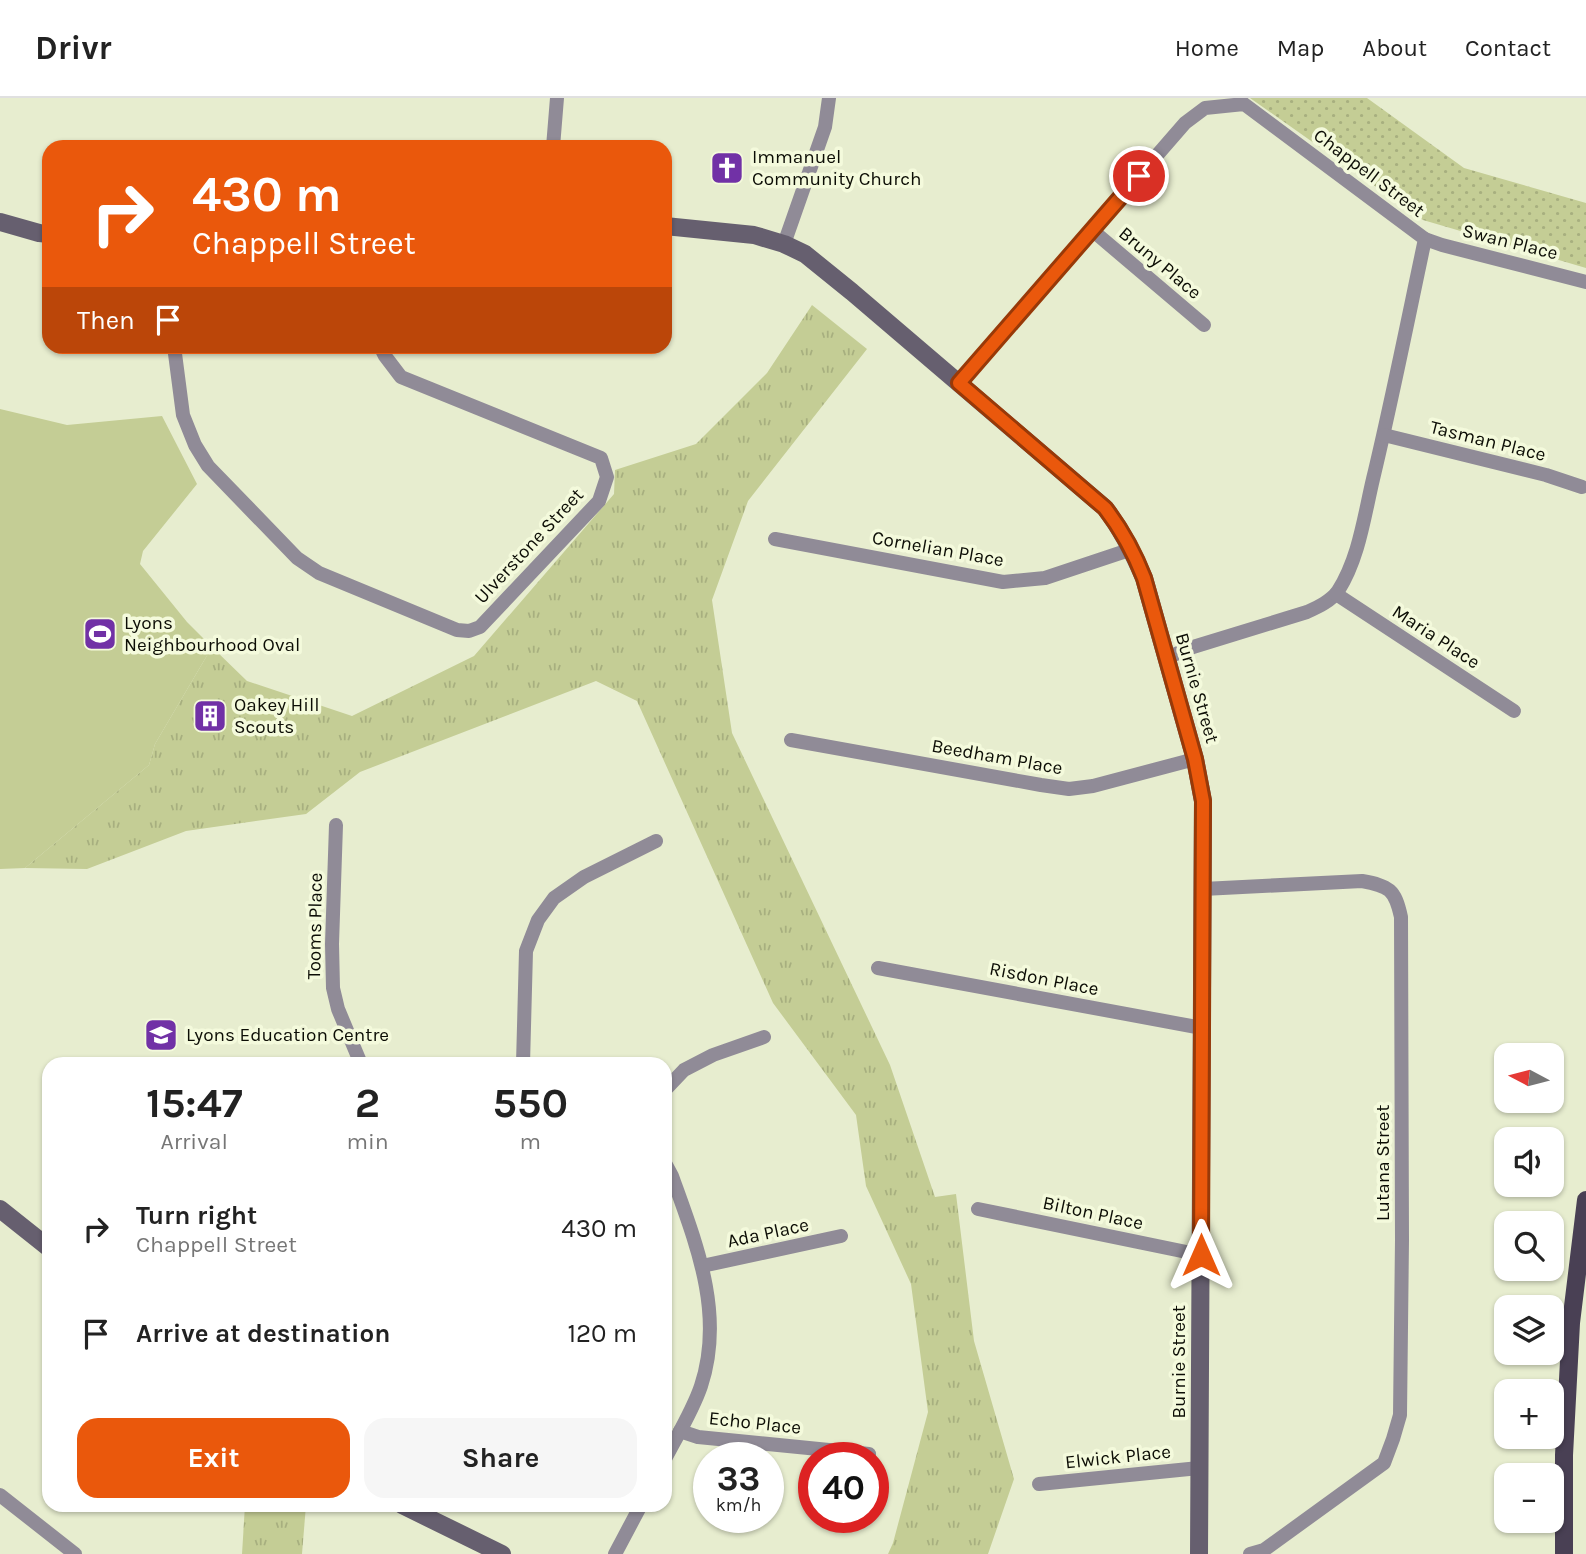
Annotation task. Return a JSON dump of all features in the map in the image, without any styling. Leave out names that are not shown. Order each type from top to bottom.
[{"type":"main road","points":[[1564,1554],[1564,1455],[1571,1323],[1586,1200]]},
{"type":"street","points":[[554,140],[557,98]]},
{"type":"street","points":[[783,244],[825,127],[829,98]]},
{"type":"street","name":"Chappell Street","points":[[959,383],[1185,124],[1205,108],[1244,104],[1425,239],[1384,435],[1356,550],[1348,574],[1336,594]]},
{"type":"street","points":[[0,222],[42,232]]},
{"type":"street","name":"Burnie Street","points":[[672,227],[754,235],[805,254],[1105,508],[1132,549],[1144,578],[1195,759],[1203,801],[1199,1554]]},
{"type":"street","name":"Bruny Place","points":[[1092,230],[1204,325]]},
{"type":"street","name":"Swan Place","points":[[1425,239],[1586,282]]},
{"type":"street","name":"Ulverstone Street","points":[[175,354],[183,415],[195,445],[208,466],[297,558],[319,573],[457,630],[469,631],[480,627],[599,501],[607,477],[601,458],[401,377],[383,354]]},
{"type":"street","name":"Tasman Place","points":[[1384,435],[1546,475],[1582,487]]},
{"type":"street","name":"Cornelian Place","points":[[775,540],[1003,582],[1045,578],[1132,549]]},
{"type":"street","points":[[1167,658],[1193,647],[1307,612],[1336,594]]},
{"type":"street","name":"Maria Place","points":[[1336,594],[1514,711]]},
{"type":"street","name":"Beedham Place","points":[[791,740],[1069,789],[1093,786],[1195,759]]},
{"type":"street","name":"Tooms Place","points":[[336,825],[333,988],[338,1009],[359,1057]]},
{"type":"street","points":[[523,1057],[526,951],[538,920],[554,898],[584,877],[656,841]]},
{"type":"street","name":"Lutana Street","points":[[1203,889],[1362,881],[1384,885],[1397,899],[1401,918],[1400,1415],[1384,1463],[1264,1550],[1250,1554]]},
{"type":"street","name":"Risdon Place","points":[[878,968],[1202,1028]]},
{"type":"street","points":[[672,1083],[684,1070],[713,1055],[764,1037]]},
{"type":"street","points":[[672,1176],[702,1266],[710,1304],[711,1335],[701,1387],[672,1446]]},
{"type":"street","points":[[0,1209],[42,1242]]},
{"type":"street","name":"Bilton Place","points":[[978,1209],[1201,1255]]},
{"type":"street","name":"Ada Place","points":[[702,1266],[841,1236]]},
{"type":"street","name":"Echo Place","points":[[680,1431],[698,1437],[798,1447]]},
{"type":"street","name":"Elwick Place","points":[[1039,1484],[1199,1468]]},
{"type":"street","points":[[0,1495],[75,1554]]},
{"type":"street","points":[[416,1512],[502,1554]]},
{"type":"street","points":[[615,1554],[637,1512]]},
{"type":"green space","points":[[1250,98],[1367,98],[1464,168],[1586,203],[1586,268],[1423,220]]},
{"type":"green space","points":[[812,305],[867,349],[748,501],[712,600],[732,733],[890,1065],[935,1197],[956,1194],[974,1341],[1014,1479],[988,1554],[888,1554],[928,1412],[911,1284],[866,1186],[856,1115],[773,1003],[637,701],[596,681],[360,772],[306,814],[186,831],[87,869],[25,868],[149,765],[155,744],[212,647],[247,681],[352,716],[474,656],[614,494],[615,470],[696,444],[767,373]]},
{"type":"green space","name":"Lyons Neighbourhood Oval","points":[[0,409],[67,425],[162,416],[197,484],[143,551],[140,564],[187,622],[212,647],[155,744],[149,765],[25,868],[0,869]]},
{"type":"green space","points":[[245,1512],[305,1512],[302,1554],[242,1554]]},
{"type":"place","name":"Immanuel Community Church","points":[[727,168]]},
{"type":"place","name":"Lyons Neighbourhood Oval","points":[[100,634]]},
{"type":"place","name":"Oakey Hill Scouts","points":[[210,716]]},
{"type":"place","name":"Lyons Education Centre","points":[[161,1035]]},
{"type":"route","points":[[1139,176],[959,383],[1105,508],[1120,528],[1144,578],[1195,759],[1203,801],[1201,1255]]}]
